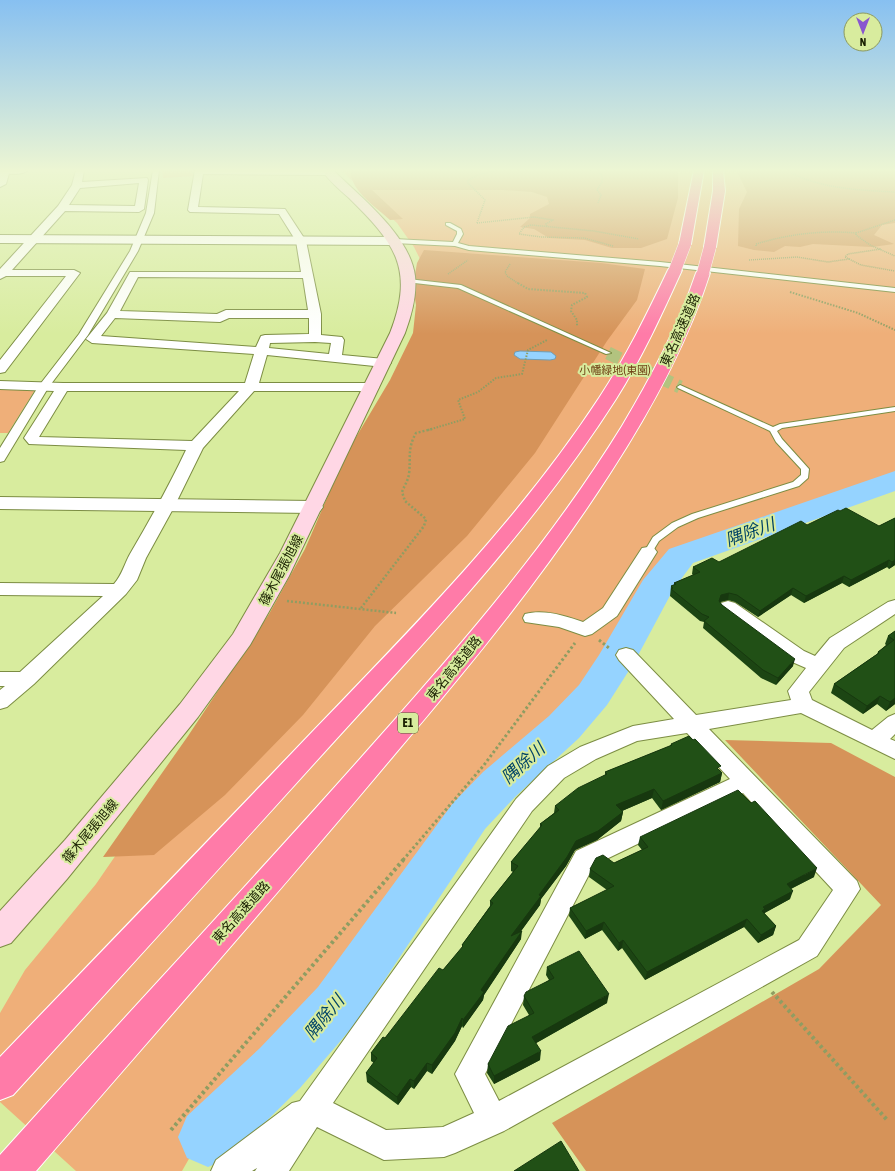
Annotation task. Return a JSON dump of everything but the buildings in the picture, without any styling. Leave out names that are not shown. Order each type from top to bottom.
[{"type":"highway","points":[[5,1077],[398,657],[539,494],[613,389],[639,346],[662,302],[685,244],[689,225]]},
{"type":"highway","name":"東名高速道路","points":[[11,1171],[437,689],[522,584],[595,482],[629,428],[680,338],[695,302],[704,273],[714,225]]},
{"type":"main road","name":"篠木尾張旭線","points":[[0,933],[91,831],[192,708],[249,628],[266,599],[313,507],[335,459],[384,363],[401,326],[406,308],[408,281],[405,261],[394,241],[381,225]]},
{"type":"street","points":[[1,275],[47,225]]},
{"type":"street","points":[[0,458],[43,387],[83,335],[134,252],[145,225]]},
{"type":"street","points":[[291,225],[301,241],[316,314],[315,338]]},
{"type":"street","points":[[0,239],[394,241]]},
{"type":"street","points":[[0,369],[74,273],[1,275]]},
{"type":"street","points":[[308,275],[134,274],[112,314],[92,339],[261,351],[384,363]]},
{"type":"street","points":[[112,314],[220,318],[226,314],[316,314]]},
{"type":"street","points":[[0,702],[120,590],[128,580],[137,558],[166,507],[196,446],[251,386],[266,339],[315,338],[338,340],[335,359]]},
{"type":"street","points":[[0,385],[43,387],[372,387]]},
{"type":"street","points":[[63,387],[31,438],[34,441],[196,446]]},
{"type":"street","points":[[0,503],[166,507],[313,507]]},
{"type":"street","points":[[532,618],[562,620],[585,630],[610,612],[648,552]]},
{"type":"street","points":[[0,589],[120,590]]},
{"type":"street","points":[[803,705],[798,691],[837,643],[895,606]]},
{"type":"street","points":[[728,608],[797,656],[818,666]]},
{"type":"street","points":[[312,1108],[384,1145],[444,1142],[493,1120],[808,948],[848,889],[693,724],[620,653]]},
{"type":"street","points":[[0,678],[27,678]]},
{"type":"street","points":[[272,1171],[312,1108],[524,805],[556,772],[588,753],[633,734],[803,705],[895,751]]},
{"type":"street","points":[[874,740],[895,722]]},
{"type":"street","points":[[493,1120],[469,1074],[585,858],[746,782]]},
{"type":"street","points":[[227,1171],[312,1108]]},
{"type":"lane","points":[[449,225],[459,230],[460,234],[455,244]]},
{"type":"lane","points":[[394,241],[662,259],[895,285]]},
{"type":"lane","points":[[455,244],[469,248],[660,264],[895,290]]},
{"type":"lane","points":[[408,281],[459,286],[608,353]]},
{"type":"lane","points":[[648,552],[656,539],[675,525],[695,516],[796,484],[805,476],[805,469],[779,440],[773,430],[680,387]]},
{"type":"lane","points":[[773,430],[780,426],[895,409]]},
{"type":"path","points":[[616,247],[584,238],[541,237],[519,234],[524,227],[531,225],[594,231],[639,239]]},
{"type":"path","points":[[756,246],[756,244],[773,239],[804,233],[823,231],[856,233],[881,225]]},
{"type":"path","points":[[856,233],[856,235],[870,245],[895,256]]},
{"type":"path","points":[[881,249],[848,254],[844,257],[861,265],[895,271]]},
{"type":"path","points":[[745,260],[797,257],[828,262],[849,259]]},
{"type":"path","points":[[510,258],[511,263],[505,272],[507,276],[528,289],[585,293],[587,297],[572,305],[571,311],[577,320],[578,331],[576,339]]},
{"type":"path","points":[[449,284],[447,279],[450,271],[471,259]]},
{"type":"path","points":[[784,290],[858,313],[895,330]]},
{"type":"path","points":[[361,608],[424,526],[426,519],[403,498],[402,492],[409,474],[407,464],[409,447],[416,433],[465,419],[458,400],[478,392],[496,378],[522,374],[524,371],[524,361],[528,350],[539,342],[564,334]]},
{"type":"path","points":[[266,599],[361,608],[396,613]]},
{"type":"path","points":[[171,1130],[484,765],[585,630],[620,653]]},
{"type":"path","points":[[757,976],[888,1121]]},
{"type":"green space","name":"小幡緑地(東園)","points":[[398,225],[895,225],[895,484],[661,566],[607,656],[566,715],[467,809],[415,884],[327,1002],[272,1064],[206,1129],[182,1171],[76,1171],[0,1102],[0,1013],[25,970],[96,884],[237,679],[417,338],[422,263],[414,247]]},
{"type":"green space","points":[[0,390],[35,390],[8,433],[0,433]]},
{"type":"shaded area","points":[[523,225],[671,225],[667,239],[641,248],[612,248],[585,240],[549,238],[534,229],[520,227]]},
{"type":"shaded area","points":[[739,225],[884,225],[882,225],[874,235],[894,244],[872,247],[813,244],[800,247],[785,246],[774,252],[754,250],[738,246]]},
{"type":"shaded area","points":[[424,250],[601,263],[645,269],[637,300],[607,341],[535,453],[467,536],[375,626],[303,715],[225,795],[154,855],[103,857],[188,736],[269,614],[305,549],[346,454],[390,380],[413,333],[416,305],[413,286],[417,263]]},
{"type":"shaded area","points":[[725,740],[831,743],[895,777],[895,1171],[586,1171],[552,1123],[819,969],[881,905]]},
{"type":"water","points":[[515,352],[551,352],[556,356],[555,359],[550,360],[520,359],[514,355]]},
{"type":"waterway","name":"隅除川","points":[[208,1137],[280,1068],[337,1005],[469,816],[499,785],[564,727],[593,695],[616,661],[645,606],[668,572],[681,556],[895,480]]},
{"type":"tunnel","points":[[608,353],[680,387]]}]
